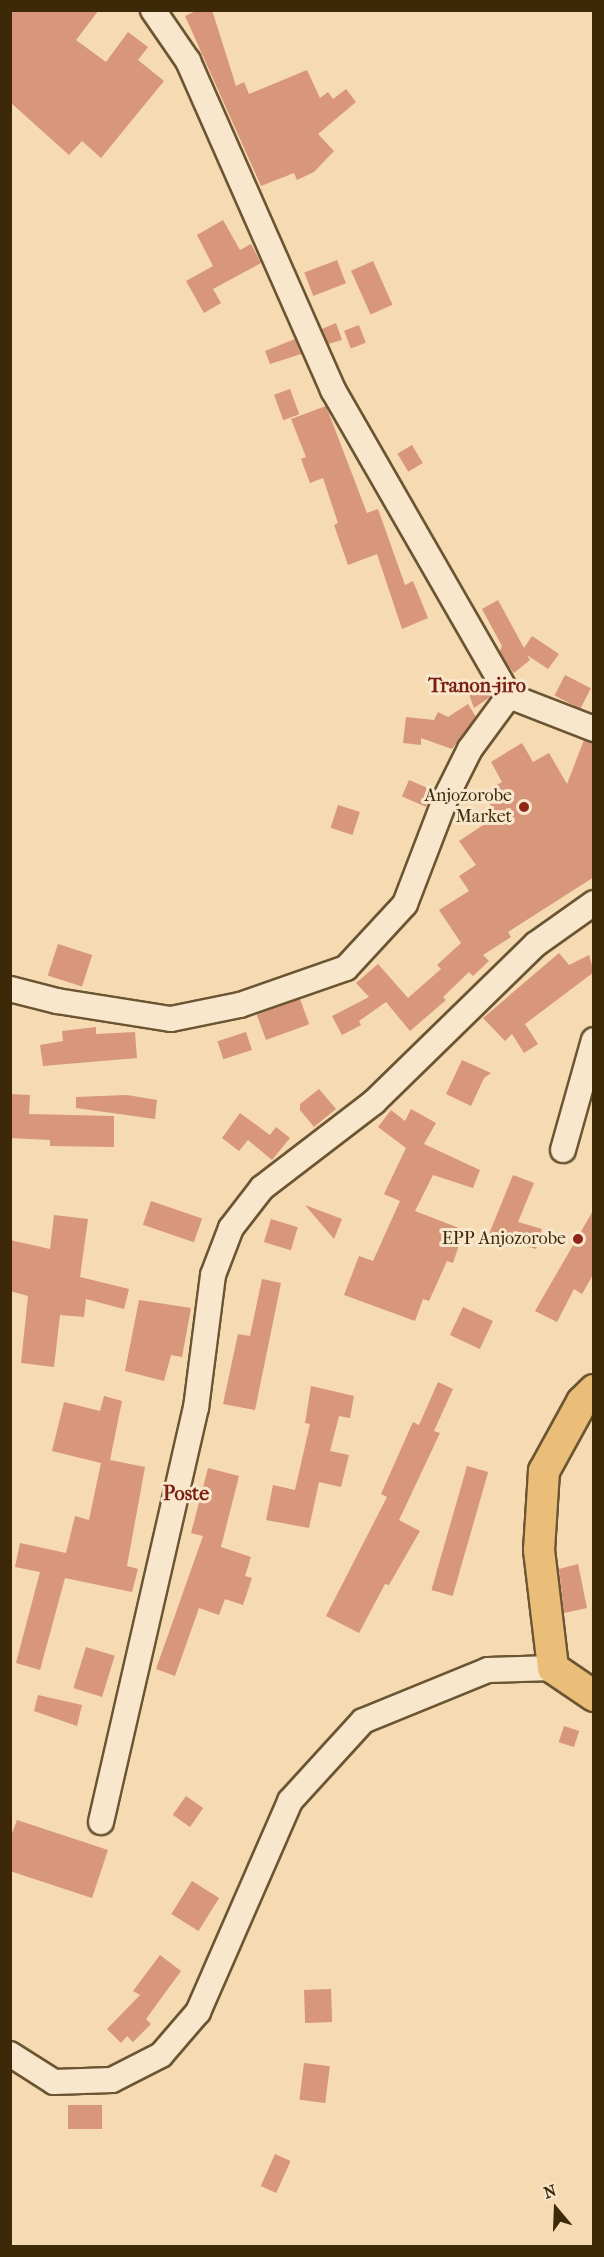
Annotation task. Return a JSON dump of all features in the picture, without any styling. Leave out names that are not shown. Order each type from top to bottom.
[{"type":"main road","points":[[594,1390],[582,1402],[544,1472],[539,1550],[553,1668],[594,1696]]},
{"type":"street","points":[[153,10],[188,61],[333,390],[509,696],[594,729]]},
{"type":"street","points":[[10,989],[57,1001],[171,1019],[240,1005],[346,968],[405,904],[451,787],[470,749],[509,696]]},
{"type":"street","points":[[100,1822],[195,1408],[213,1275],[231,1228],[262,1188],[374,1102],[536,944],[594,903]]},
{"type":"street","points":[[563,1150],[594,1040]]},
{"type":"street","points":[[10,2054],[54,2082],[112,2080],[161,2055],[198,2012],[290,1801],[363,1721],[488,1670],[553,1668]]},
{"type":"building","points":[[10,10],[99,10],[76,40],[106,62],[128,32],[148,47],[138,60],[164,81],[101,158],[82,141],[69,155],[10,102]]},
{"type":"building","points":[[198,10],[212,10],[236,86],[244,82],[249,94],[307,70],[320,98],[328,92],[333,99],[346,89],[356,102],[318,134],[334,151],[314,172],[297,180],[294,173],[261,186],[185,16]]},
{"type":"building","points":[[223,220],[240,250],[251,244],[261,263],[213,289],[221,303],[204,313],[186,281],[213,266],[197,235]]},
{"type":"building","points":[[337,260],[346,283],[313,296],[304,273]]},
{"type":"building","points":[[373,261],[393,305],[371,315],[351,271]]},
{"type":"building","points":[[336,323],[342,340],[328,344],[322,329]]},
{"type":"building","points":[[359,325],[366,343],[351,348],[344,331]]},
{"type":"building","points":[[295,339],[301,354],[270,364],[265,351]]},
{"type":"building","points":[[290,389],[299,414],[283,420],[274,395]]},
{"type":"building","points":[[326,406],[367,513],[378,509],[405,585],[413,581],[428,618],[402,629],[377,554],[348,565],[334,525],[338,523],[323,478],[310,483],[301,459],[306,457],[291,419]]},
{"type":"building","points":[[412,445],[423,463],[408,472],[397,454]]},
{"type":"building","points":[[498,600],[524,648],[532,636],[559,654],[548,669],[527,655],[530,660],[514,673],[507,664],[500,651],[502,646],[482,609]]},
{"type":"building","points":[[565,675],[591,688],[580,709],[555,695]]},
{"type":"building","points":[[486,685],[490,697],[474,708],[468,691]]},
{"type":"building","points":[[468,704],[476,717],[452,749],[421,738],[421,745],[403,743],[406,717],[434,720],[438,712],[448,717]]},
{"type":"building","name":"Anjozorobe Market","points":[[584,740],[594,743],[594,877],[508,932],[511,937],[483,955],[489,961],[473,976],[469,972],[443,997],[446,1000],[410,1031],[386,1002],[359,1021],[361,1025],[342,1035],[332,1016],[369,997],[356,983],[378,964],[408,998],[441,969],[437,965],[461,943],[439,910],[469,891],[459,876],[476,865],[459,841],[497,816],[483,793],[502,782],[491,762],[522,743],[533,762],[549,753],[567,784]]},
{"type":"building","points":[[409,780],[433,790],[426,807],[402,797]]},
{"type":"building","points":[[338,805],[360,812],[352,835],[331,828]]},
{"type":"building","points":[[58,944],[92,955],[82,987],[48,975]]},
{"type":"building","points":[[559,953],[569,965],[589,955],[594,972],[525,1024],[538,1044],[524,1053],[512,1034],[505,1041],[483,1018]]},
{"type":"building","points":[[300,999],[309,1024],[266,1040],[257,1015]]},
{"type":"building","points":[[96,1027],[96,1034],[135,1032],[137,1058],[43,1066],[40,1045],[63,1041],[62,1031]]},
{"type":"building","points":[[246,1032],[252,1050],[223,1059],[217,1041]]},
{"type":"building","points":[[462,1060],[491,1073],[484,1078],[471,1106],[446,1094]]},
{"type":"building","points":[[319,1089],[336,1109],[314,1127],[300,1110],[300,1104]]},
{"type":"building","points":[[10,1094],[30,1095],[29,1114],[114,1116],[114,1147],[50,1146],[50,1140],[10,1138]]},
{"type":"building","points":[[127,1095],[157,1100],[155,1119],[76,1108],[76,1097]]},
{"type":"building","points":[[411,1109],[436,1123],[424,1144],[480,1170],[473,1188],[433,1175],[415,1211],[464,1230],[453,1263],[447,1261],[429,1301],[423,1299],[415,1321],[344,1295],[359,1256],[373,1261],[400,1201],[384,1194],[406,1148],[378,1127],[391,1110],[405,1121]]},
{"type":"building","points":[[240,1113],[270,1135],[276,1127],[290,1138],[272,1160],[248,1140],[239,1151],[222,1138]]},
{"type":"building","points":[[513,1175],[534,1183],[518,1222],[542,1229],[536,1249],[489,1234]]},
{"type":"building","points":[[151,1201],[202,1219],[194,1242],[143,1225]]},
{"type":"building","points":[[305,1205],[342,1219],[334,1239]]},
{"type":"building","points":[[594,1209],[594,1273],[582,1294],[574,1289],[557,1322],[535,1311]]},
{"type":"building","points":[[54,1215],[88,1219],[80,1277],[129,1289],[124,1309],[86,1299],[84,1317],[60,1315],[54,1367],[21,1363],[28,1296],[10,1291],[10,1240],[50,1249]]},
{"type":"building","points":[[271,1219],[298,1227],[291,1250],[264,1242]]},
{"type":"building","points":[[262,1279],[281,1283],[255,1410],[223,1404],[238,1334],[250,1336]]},
{"type":"building","points":[[139,1300],[191,1308],[182,1357],[171,1355],[164,1381],[125,1371]]},
{"type":"building","points":[[463,1307],[493,1321],[480,1349],[450,1335]]},
{"type":"building","points":[[438,1382],[453,1389],[434,1431],[440,1433],[399,1520],[420,1531],[389,1585],[385,1584],[359,1633],[326,1616],[387,1497],[381,1494],[413,1422],[419,1425]]},
{"type":"building","points":[[311,1386],[354,1396],[350,1418],[339,1416],[330,1451],[349,1455],[341,1487],[319,1482],[309,1528],[266,1520],[273,1485],[295,1490],[310,1424],[305,1423]]},
{"type":"building","points":[[104,1396],[122,1401],[110,1460],[145,1467],[127,1566],[138,1569],[132,1592],[65,1578],[40,1670],[16,1663],[40,1572],[15,1567],[20,1543],[66,1553],[75,1516],[89,1520],[101,1463],[52,1451],[64,1402],[100,1411]]},
{"type":"building","points":[[467,1466],[488,1472],[453,1596],[431,1590]]},
{"type":"building","points":[[208,1468],[239,1476],[221,1547],[251,1557],[245,1576],[252,1578],[243,1605],[225,1599],[219,1615],[199,1608],[175,1676],[156,1669],[203,1536],[191,1533]]},
{"type":"building","points":[[578,1564],[587,1608],[564,1613],[559,1569]]},
{"type":"building","points":[[86,1647],[115,1656],[102,1697],[73,1688]]},
{"type":"building","points":[[38,1695],[82,1705],[77,1726],[34,1711]]},
{"type":"building","points":[[564,1726],[579,1731],[574,1747],[559,1742]]},
{"type":"building","points":[[186,1796],[203,1808],[190,1827],[173,1815]]},
{"type":"building","points":[[17,1820],[108,1850],[92,1898],[10,1871],[10,1839]]},
{"type":"building","points":[[192,1881],[219,1898],[198,1931],[171,1914]]},
{"type":"building","points":[[160,1955],[181,1971],[146,2019],[151,2024],[133,2042],[127,2036],[121,2043],[107,2029],[140,1995],[133,1991]]},
{"type":"building","points":[[331,1989],[332,2022],[305,2023],[304,1990]]},
{"type":"building","points":[[304,2063],[330,2066],[325,2103],[299,2100]]},
{"type":"building","points":[[68,2105],[102,2105],[102,2129],[68,2129]]},
{"type":"building","points":[[275,2154],[291,2161],[276,2193],[261,2186]]},
{"type":"place","name":"Anjozorobe Market","points":[[524,807]]},
{"type":"place","name":"EPP Anjozorobe","points":[[578,1239]]},
{"type":"district","name":"Tranon-jiro","points":[[477,685]]},
{"type":"district","name":"Poste","points":[[186,1493]]}]
